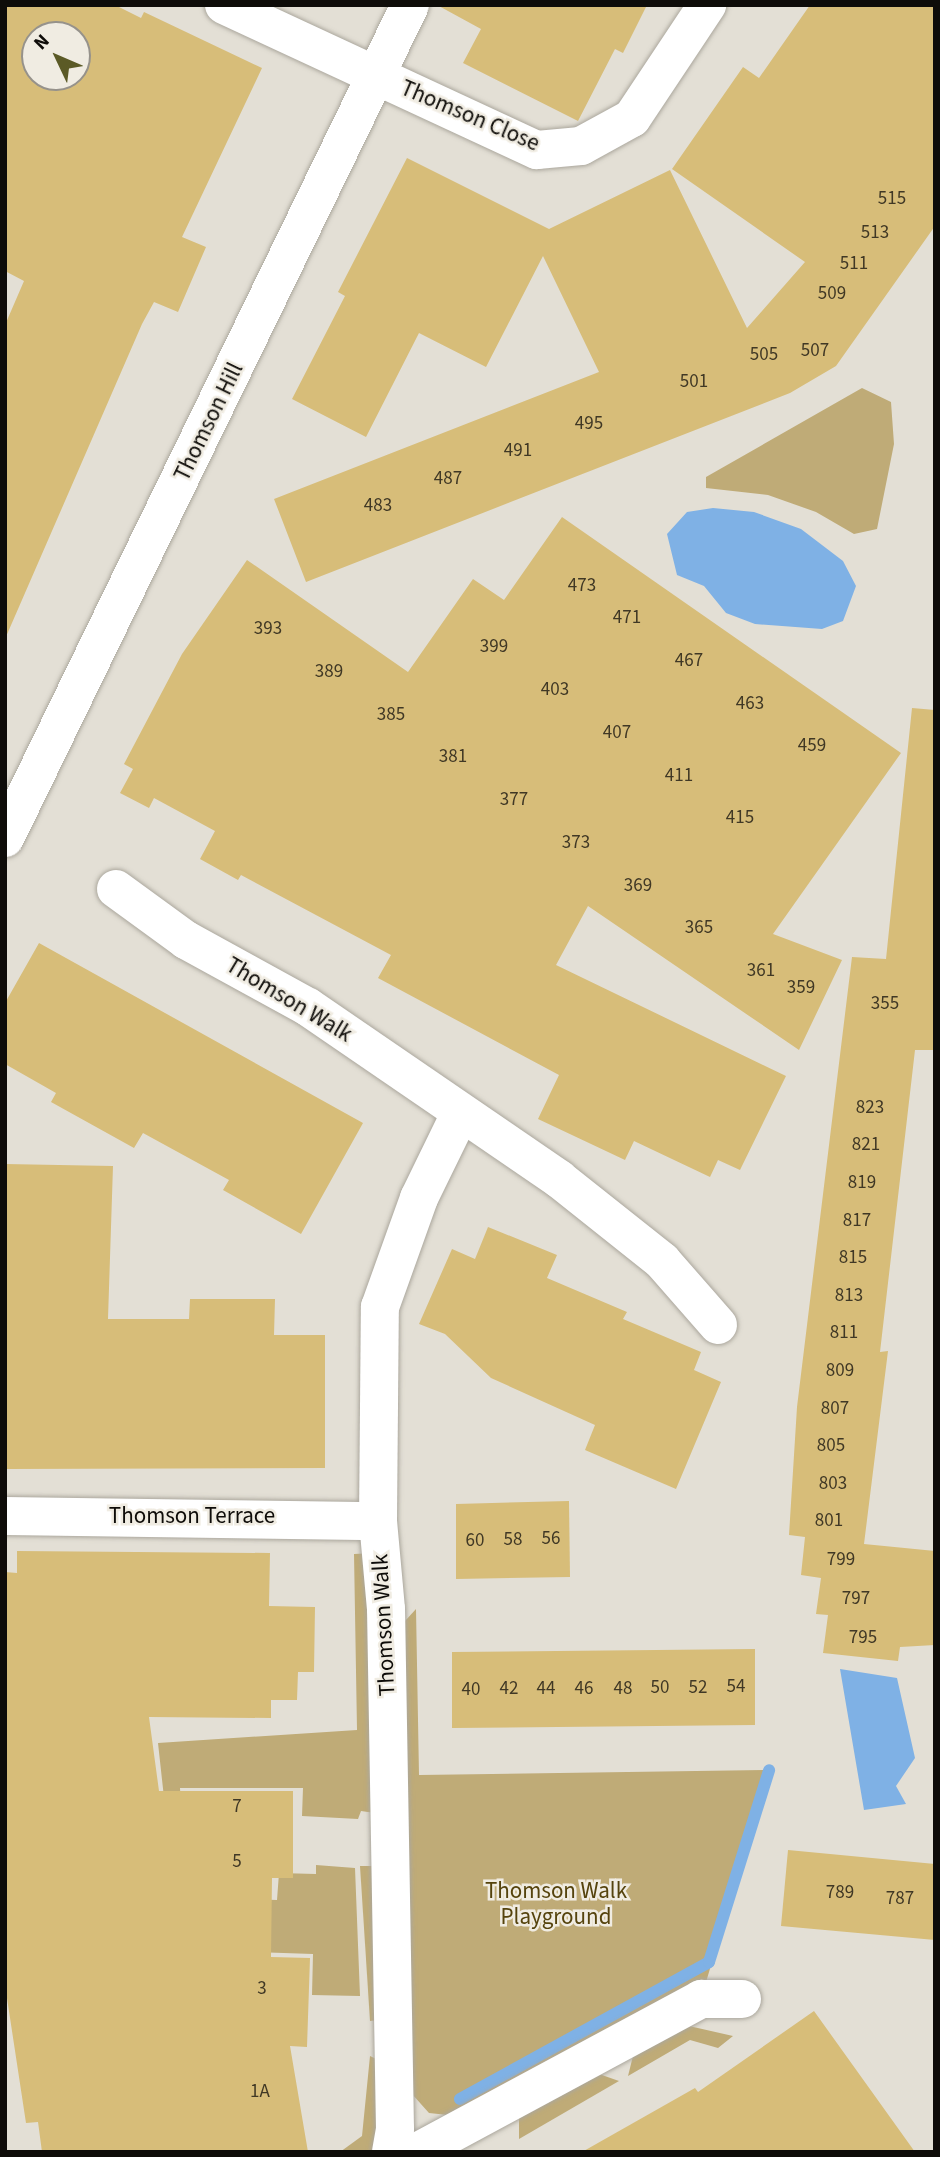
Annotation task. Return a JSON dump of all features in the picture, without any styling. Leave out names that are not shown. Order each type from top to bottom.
[{"type":"street","name":"Thomson Close","points":[[224,5],[537,150],[581,146],[632,118],[707,5]]},
{"type":"street","name":"Thomson Hill","points":[[5,838],[410,5]]},
{"type":"street","name":"Thomson Walk","points":[[116,889],[186,940],[309,1007],[460,1114],[559,1179],[662,1261],[718,1325]]},
{"type":"street","name":"Thomson Walk","points":[[391,2152],[395,2129],[386,1622],[378,1521],[380,1307],[419,1198],[460,1114]]},
{"type":"street","name":"Thomson Terrace","points":[[5,1516],[378,1521]]},
{"type":"street","points":[[417,2152],[701,1998],[742,1999]]},
{"type":"green space","points":[[862,388],[891,402],[894,444],[877,529],[854,534],[816,512],[768,495],[706,488],[706,477]]},
{"type":"green space","points":[[374,1553],[375,1813],[361,1811],[358,1819],[302,1816],[303,1788],[180,1788],[186,1897],[277,1900],[279,1873],[316,1874],[316,1865],[355,1868],[360,1996],[312,1995],[313,1954],[227,1951],[175,1898],[158,1743],[357,1730],[354,1554]]},
{"type":"green space","name":"Thomson Walk Playground","points":[[416,1609],[419,1775],[769,1770],[701,1999],[448,2115],[429,2113],[412,2094],[395,1632]]},
{"type":"green space","points":[[360,1866],[392,1866],[387,2019],[370,2021]]},
{"type":"green space","points":[[689,2026],[733,2036],[718,2048],[690,2040],[628,2076],[633,2056]]},
{"type":"green space","points":[[370,2056],[391,2066],[380,2141],[370,2152],[340,2152],[362,2136]]},
{"type":"green space","points":[[599,2074],[619,2081],[519,2139],[519,2116]]},
{"type":"water","points":[[713,508],[754,512],[801,529],[843,561],[856,586],[843,621],[822,629],[755,624],[726,613],[704,586],[677,575],[667,534],[687,512]]},
{"type":"water","points":[[840,1669],[897,1678],[915,1758],[896,1786],[906,1804],[864,1810]]},
{"type":"building","points":[[5,5],[115,5],[141,18],[144,12],[262,68],[182,237],[206,247],[178,312],[154,302],[142,324],[5,639],[5,325],[24,281],[5,271]]},
{"type":"building","points":[[437,5],[647,5],[623,53],[615,49],[578,121],[463,63],[481,29]]},
{"type":"building","points":[[810,5],[935,5],[935,226],[836,366],[790,393],[306,582],[274,499],[599,372],[543,256],[486,367],[419,333],[366,437],[292,399],[345,296],[338,292],[407,158],[549,229],[670,170],[747,328],[805,262],[672,169],[743,67],[759,78]]},
{"type":"building","points":[[562,517],[901,753],[773,934],[842,960],[799,1050],[588,906],[556,965],[786,1076],[740,1170],[718,1160],[710,1177],[634,1141],[625,1160],[538,1119],[559,1075],[378,978],[391,955],[241,875],[238,880],[200,859],[215,831],[154,798],[149,808],[120,793],[133,769],[124,764],[182,654],[247,560],[408,672],[473,579],[504,600]]},
{"type":"building","points":[[912,708],[935,710],[935,1050],[915,1050],[880,1352],[888,1351],[864,1544],[935,1551],[935,1645],[900,1647],[898,1661],[823,1653],[828,1615],[816,1614],[821,1578],[801,1575],[805,1537],[789,1535],[797,1407],[852,957],[886,959]]},
{"type":"building","points":[[39,943],[363,1123],[301,1234],[223,1190],[229,1180],[143,1133],[134,1148],[51,1102],[56,1093],[5,1064],[5,1003]]},
{"type":"building","points":[[5,1164],[113,1166],[108,1319],[189,1319],[190,1299],[275,1299],[274,1335],[325,1335],[325,1468],[5,1469]]},
{"type":"building","points":[[488,1227],[557,1255],[547,1278],[627,1312],[623,1319],[701,1352],[694,1370],[721,1382],[676,1489],[585,1450],[595,1425],[491,1378],[445,1334],[419,1324],[452,1249],[475,1259]]},
{"type":"building","points":[[569,1501],[570,1577],[456,1579],[456,1504]]},
{"type":"building","points":[[17,1551],[270,1553],[269,1606],[315,1607],[314,1672],[298,1672],[297,1700],[271,1700],[271,1718],[149,1717],[159,1791],[293,1791],[293,1878],[272,1878],[271,1957],[310,1958],[307,2047],[290,2046],[308,2152],[42,2152],[38,2122],[26,2123],[5,1985],[5,1572],[17,1573]]},
{"type":"building","points":[[755,1649],[755,1725],[452,1728],[452,1652]]},
{"type":"building","points":[[788,1850],[935,1864],[935,1940],[781,1926]]},
{"type":"building","points":[[814,2011],[915,2152],[582,2152],[695,2088],[698,2092]]},
{"type":"waterway","points":[[460,2099],[709,1962],[769,1770]]}]
